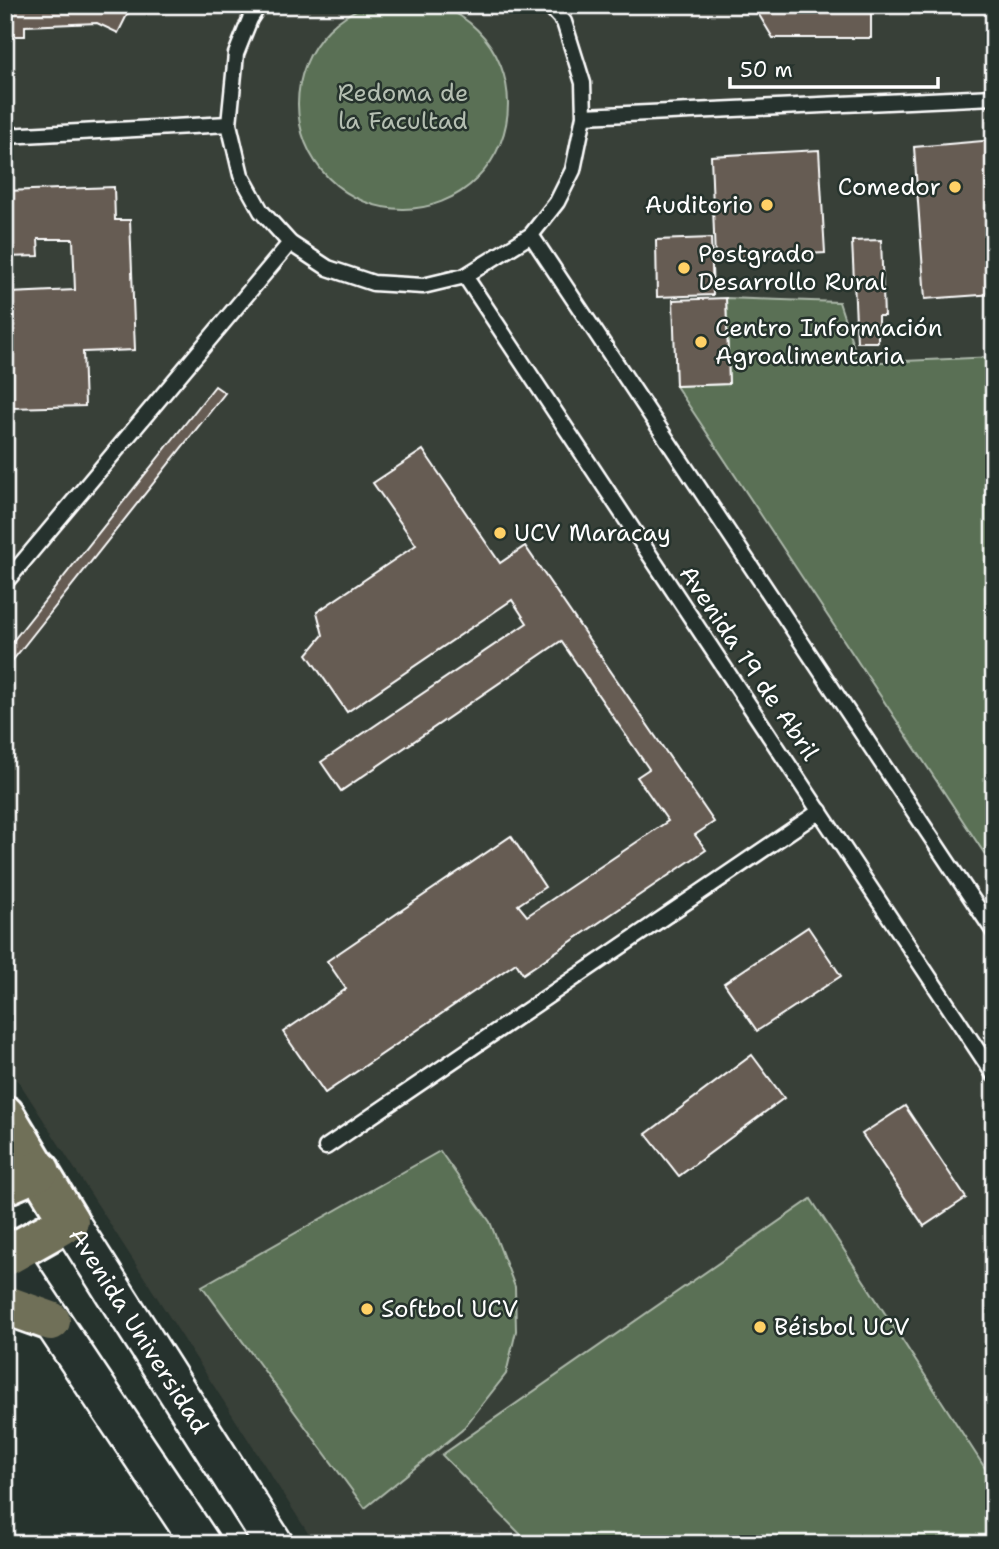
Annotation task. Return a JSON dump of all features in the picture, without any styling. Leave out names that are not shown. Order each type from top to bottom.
[{"type":"main road","name":"Avenida Universidad","points":[[5,1115],[69,1221]]},
{"type":"main road","points":[[5,1185],[40,1170]]},
{"type":"main road","points":[[6,1255],[69,1221]]},
{"type":"main road","points":[[5,1310],[12,1307],[51,1321]]},
{"type":"street","name":"Avenida Universidad","points":[[69,1221],[274,1544]]},
{"type":"street","points":[[6,1255],[201,1544]]},
{"type":"lane","points":[[259,5],[250,19],[236,54],[229,124],[241,175],[261,211],[290,243],[328,268],[373,283],[423,286],[465,276],[531,235],[557,202],[573,170],[584,116],[583,83],[564,22],[549,5]]},
{"type":"lane","points":[[584,116],[994,97]]},
{"type":"lane","points":[[5,136],[229,124]]},
{"type":"lane","points":[[531,235],[994,932]]},
{"type":"lane","points":[[5,583],[290,243]]},
{"type":"lane","name":"Avenida 19 de Abril","points":[[465,276],[994,1075]]},
{"type":"lane","points":[[326,1147],[820,811]]},
{"type":"shaded area","name":"UCV Maracay","points":[[5,5],[994,5],[994,1544],[315,1544],[5,1060]]},
{"type":"green space","name":"Redoma de la Facultad","points":[[403,-1],[443,7],[477,30],[500,64],[508,104],[500,144],[477,178],[443,201],[403,209],[363,201],[329,178],[306,144],[298,104],[306,64],[329,30],[363,7]]},
{"type":"green space","points":[[726,298],[839,302],[859,363],[994,357],[994,868],[676,386],[729,384]]},
{"type":"green space","name":"Softbol UCV","points":[[440,1151],[490,1222],[515,1287],[516,1331],[506,1374],[462,1430],[365,1508],[202,1286]]},
{"type":"green space","name":"Béisbol UCV","points":[[811,1199],[994,1482],[994,1544],[530,1544],[442,1455]]},
{"type":"building","points":[[5,5],[132,5],[118,33],[97,23],[25,26],[25,36],[5,36]]},
{"type":"building","points":[[753,5],[871,5],[871,38],[773,38]]},
{"type":"building","name":"Comedor","points":[[994,140],[994,294],[925,299],[914,147]]},
{"type":"building","name":"Auditorio","points":[[819,150],[825,253],[715,259],[711,156]]},
{"type":"building","points":[[114,187],[115,220],[130,220],[135,350],[83,352],[85,406],[11,408],[10,393],[5,393],[5,359],[13,359],[10,293],[75,290],[73,239],[38,239],[39,256],[5,257],[5,191]]},
{"type":"building","name":"Postgrado Desarrollo Rural","points":[[711,238],[713,295],[657,297],[656,240]]},
{"type":"building","points":[[881,240],[884,316],[878,316],[878,342],[857,342],[852,241]]},
{"type":"building","name":"Centro Información Agroalimentaria","points":[[726,298],[729,384],[676,386],[673,300]]},
{"type":"building","points":[[215,386],[225,393],[5,670],[5,651]]},
{"type":"building","points":[[423,450],[500,563],[525,546],[714,822],[695,835],[706,850],[523,974],[516,963],[325,1093],[283,1032],[346,989],[327,961],[511,836],[545,887],[518,905],[527,916],[668,821],[637,777],[649,769],[561,641],[341,791],[321,762],[527,623],[512,600],[347,712],[307,654],[323,635],[317,612],[416,545],[373,483]]},
{"type":"building","points":[[808,927],[841,976],[757,1031],[724,983]]},
{"type":"building","points":[[752,1055],[784,1098],[679,1176],[646,1134]]},
{"type":"building","points":[[905,1106],[966,1198],[924,1226],[862,1134]]},
{"type":"place","name":"Comedor","points":[[955,187]]},
{"type":"place","name":"Auditorio","points":[[767,205]]},
{"type":"place","name":"Postgrado Desarrollo Rural","points":[[684,268]]},
{"type":"place","name":"Centro Información Agroalimentaria","points":[[701,342]]},
{"type":"place","name":"UCV Maracay","points":[[500,533]]},
{"type":"place","name":"Softbol UCV","points":[[367,1309]]},
{"type":"place","name":"Béisbol UCV","points":[[760,1327]]}]
